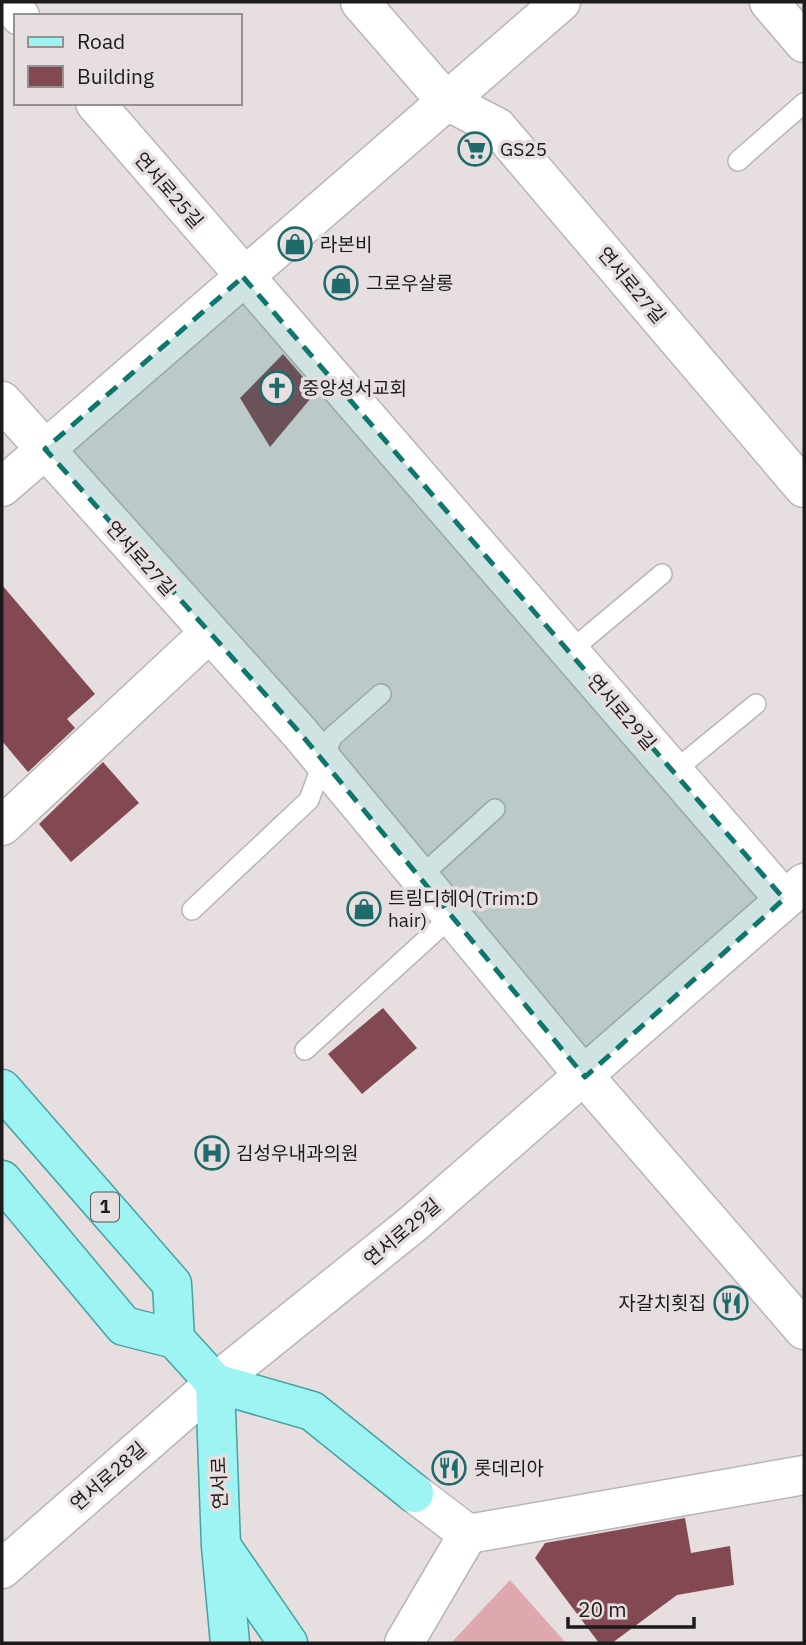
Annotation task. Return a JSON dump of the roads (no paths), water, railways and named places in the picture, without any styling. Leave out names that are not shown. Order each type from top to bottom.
[{"type":"main road","name":"1","points":[[2,1089],[172,1284],[175,1339]]},
{"type":"main road","points":[[7,1196],[124,1326],[175,1339],[215,1382],[312,1411],[414,1493]]},
{"type":"main road","name":"연서로","points":[[215,1382],[221,1546],[230,1643]]},
{"type":"main road","points":[[221,1546],[288,1643]]},
{"type":"street","name":"연서로27길","points":[[360,2],[445,100],[497,127],[804,488]]},
{"type":"street","points":[[2,487],[561,2]]},
{"type":"street","points":[[769,2],[804,43]]},
{"type":"street","name":"연서로25길","points":[[97,105],[243,277]]},
{"type":"street","points":[[243,277],[569,652]]},
{"type":"street","points":[[2,401],[45,449]]},
{"type":"street","name":"연서로27길","points":[[45,449],[322,759]]},
{"type":"street","points":[[2,826],[208,634]]},
{"type":"street","name":"연서로29길","points":[[215,1382],[414,1223],[585,1077],[794,891],[673,772],[569,652]]},
{"type":"street","points":[[322,759],[585,1077],[804,1330]]},
{"type":"street","name":"연서로28길","points":[[2,1569],[215,1382]]},
{"type":"street","points":[[414,1493],[468,1534],[790,1477]]},
{"type":"street","points":[[404,1643],[468,1534]]},
{"type":"lane","points":[[738,161],[804,103]]},
{"type":"lane","points":[[569,652],[662,574]]},
{"type":"lane","points":[[192,910],[309,800],[332,737],[381,694]]},
{"type":"lane","points":[[673,772],[755,704]]},
{"type":"lane","points":[[419,877],[495,808]]},
{"type":"lane","points":[[305,1051],[452,916]]},
{"type":"place","name":"GS25","points":[[475,149]]},
{"type":"place","name":"라본비","points":[[295,244]]},
{"type":"place","name":"그로우살롱","points":[[341,283]]},
{"type":"place","name":"중앙성서교회","points":[[277,388]]},
{"type":"place","name":"트림디헤어(Trim:D hair)","points":[[364,909]]},
{"type":"place","name":"김성우내과의원","points":[[212,1153]]},
{"type":"place","name":"자갈치횟집","points":[[731,1303]]},
{"type":"place","name":"롯데리아","points":[[449,1468]]}]
